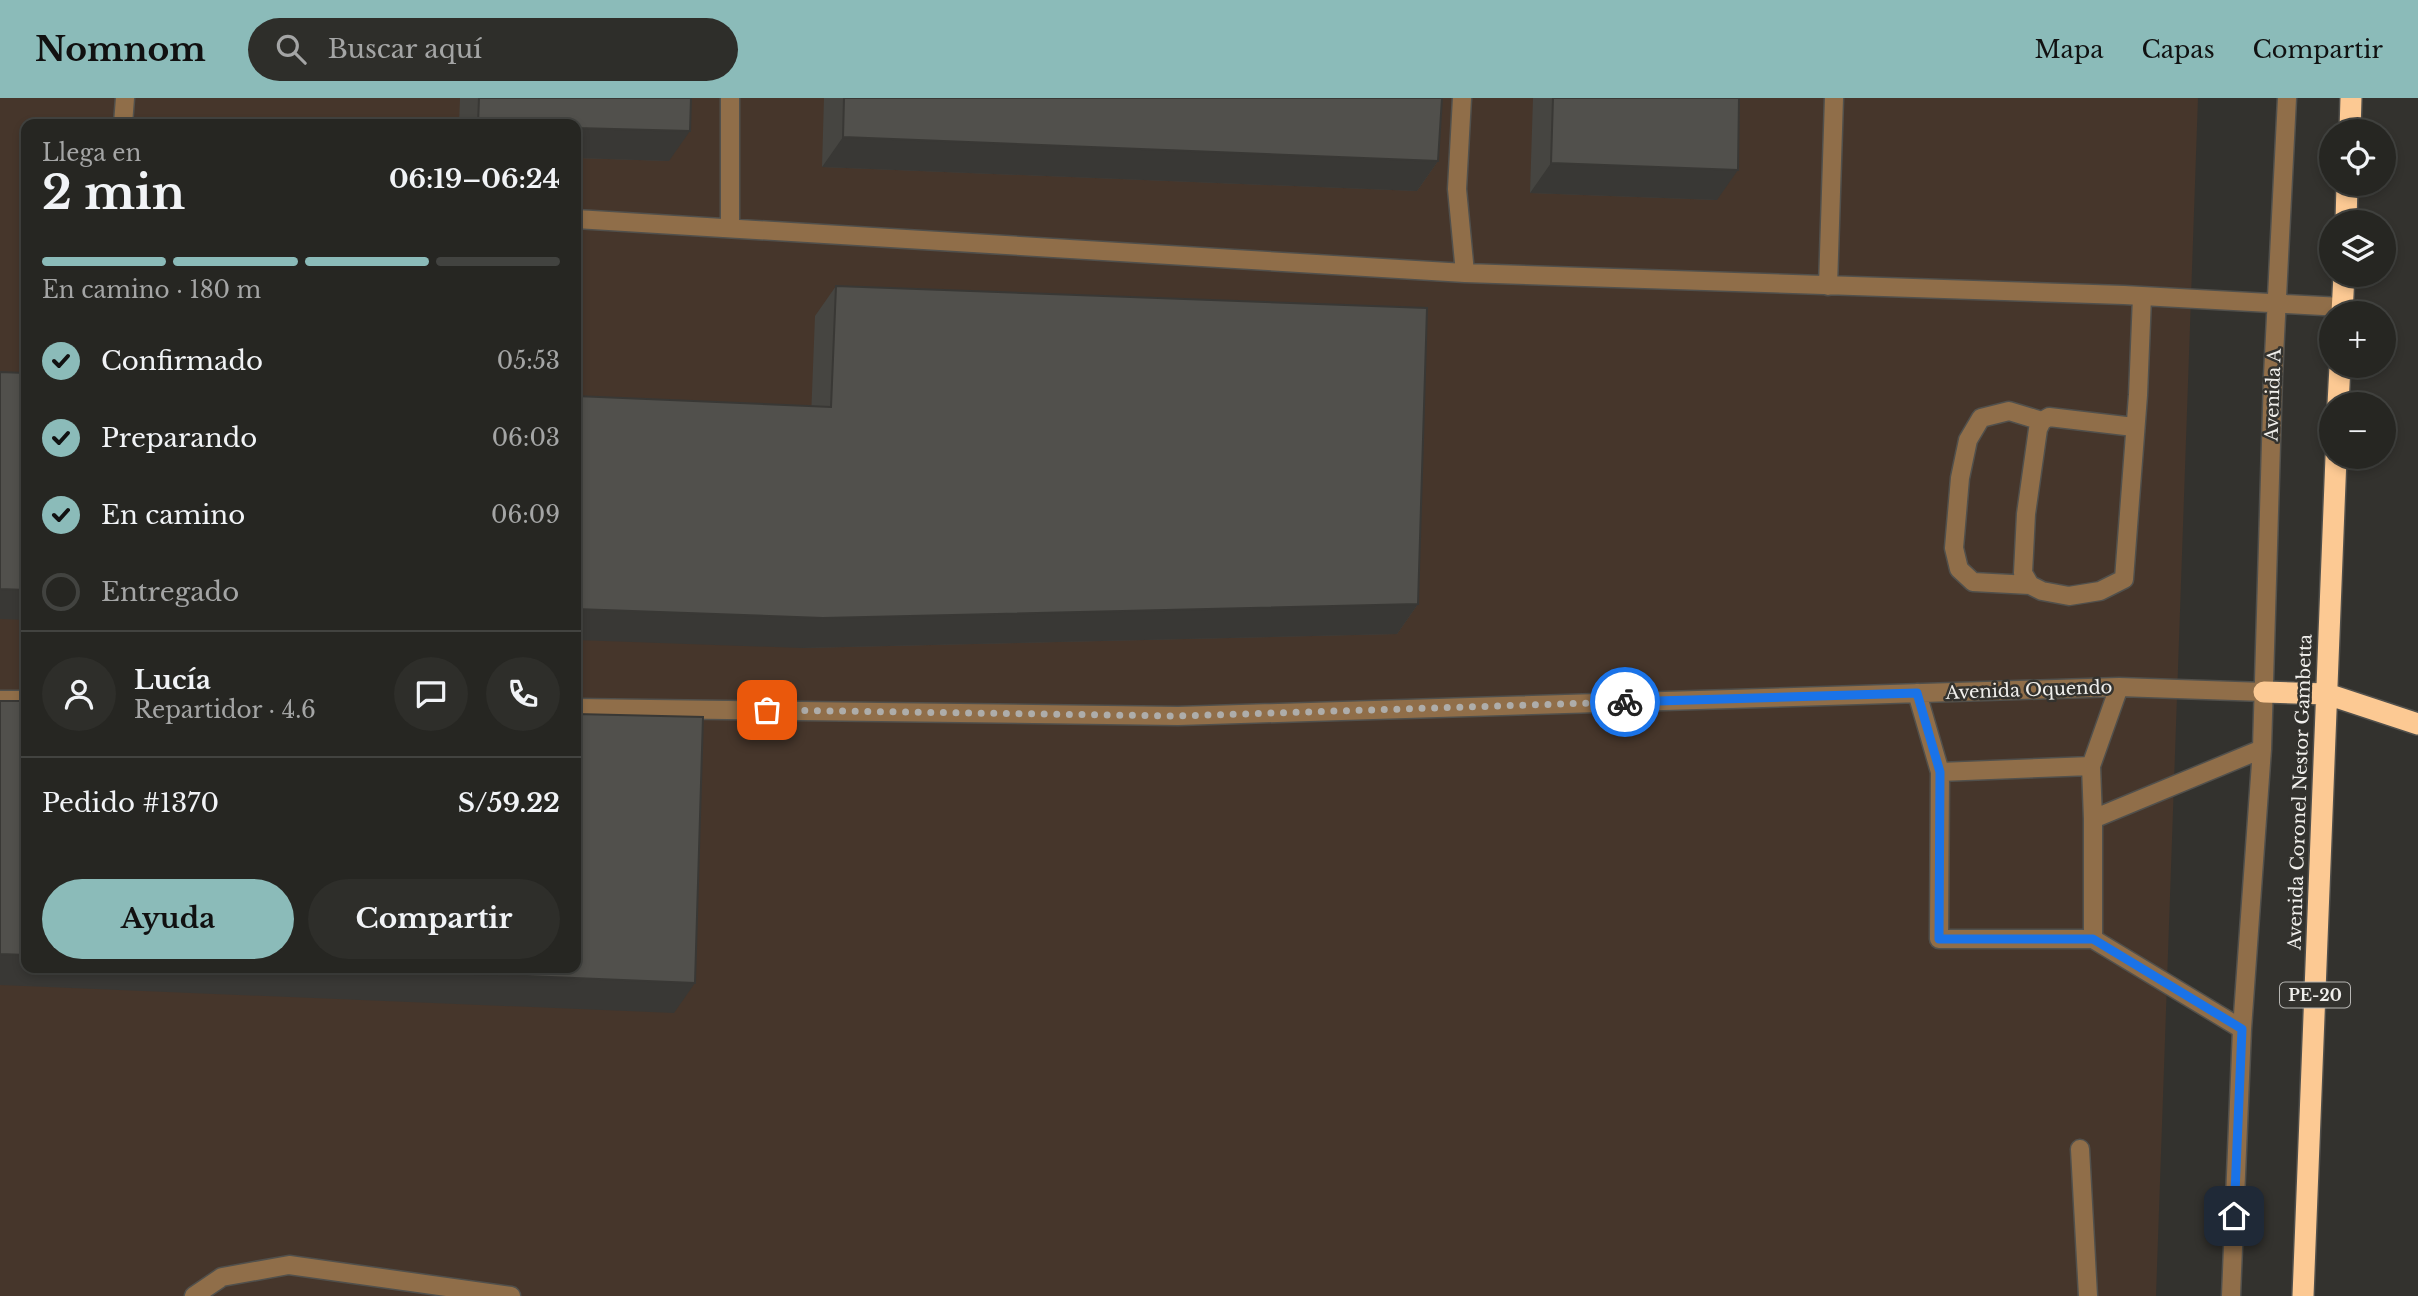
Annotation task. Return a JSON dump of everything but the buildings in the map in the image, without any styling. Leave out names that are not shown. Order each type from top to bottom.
[{"type":"highway","points":[[2350,119],[2351,98]]},
{"type":"highway","name":"Avenida Coronel Nestor Gambetta","points":[[2302,1296],[2336,469]]},
{"type":"highway","points":[[2264,692],[2327,694],[2418,724]]},
{"type":"street","points":[[123,119],[125,98]]},
{"type":"street","points":[[730,98],[730,229]]},
{"type":"street","points":[[1462,98],[1457,189],[1465,273]]},
{"type":"street","points":[[1828,286],[1834,98]]},
{"type":"street","name":"Avenida A","points":[[2231,1296],[2242,1029],[2262,749],[2277,303],[2287,98]]},
{"type":"street","points":[[581,219],[1465,273],[2142,297],[2319,308]]},
{"type":"street","points":[[2042,421],[2009,411],[1981,418],[1968,440],[1960,478],[1954,548],[1959,569],[1973,582],[2030,585],[2042,591],[2069,596],[2100,591],[2124,579],[2138,395],[2142,297]]},
{"type":"street","points":[[2030,585],[2023,573],[2026,514],[2038,429],[2042,421],[2049,417],[2134,427]]},
{"type":"street","points":[[2093,939],[2091,766],[2119,687]]},
{"type":"street","name":"Avenida Oquendo","points":[[581,708],[1178,716],[2119,687],[2264,692]]},
{"type":"street","points":[[1917,693],[1940,772],[1939,939],[2093,939],[2242,1029]]},
{"type":"street","points":[[0,700],[21,700]]},
{"type":"street","points":[[2093,819],[2262,749]]},
{"type":"street","points":[[1940,772],[2091,766]]},
{"type":"street","points":[[2080,1149],[2088,1296]]},
{"type":"street","points":[[194,1296],[222,1277],[289,1265],[511,1296]]},
{"type":"shaded area","points":[[0,98],[2198,98],[2156,1296],[0,1296]]},
{"type":"way so far","points":[[767,710],[1178,716],[1625,702]]},
{"type":"route","points":[[1625,702],[1917,693],[1940,772],[1939,939],[2093,939],[2242,1029],[2234,1216]]}]
